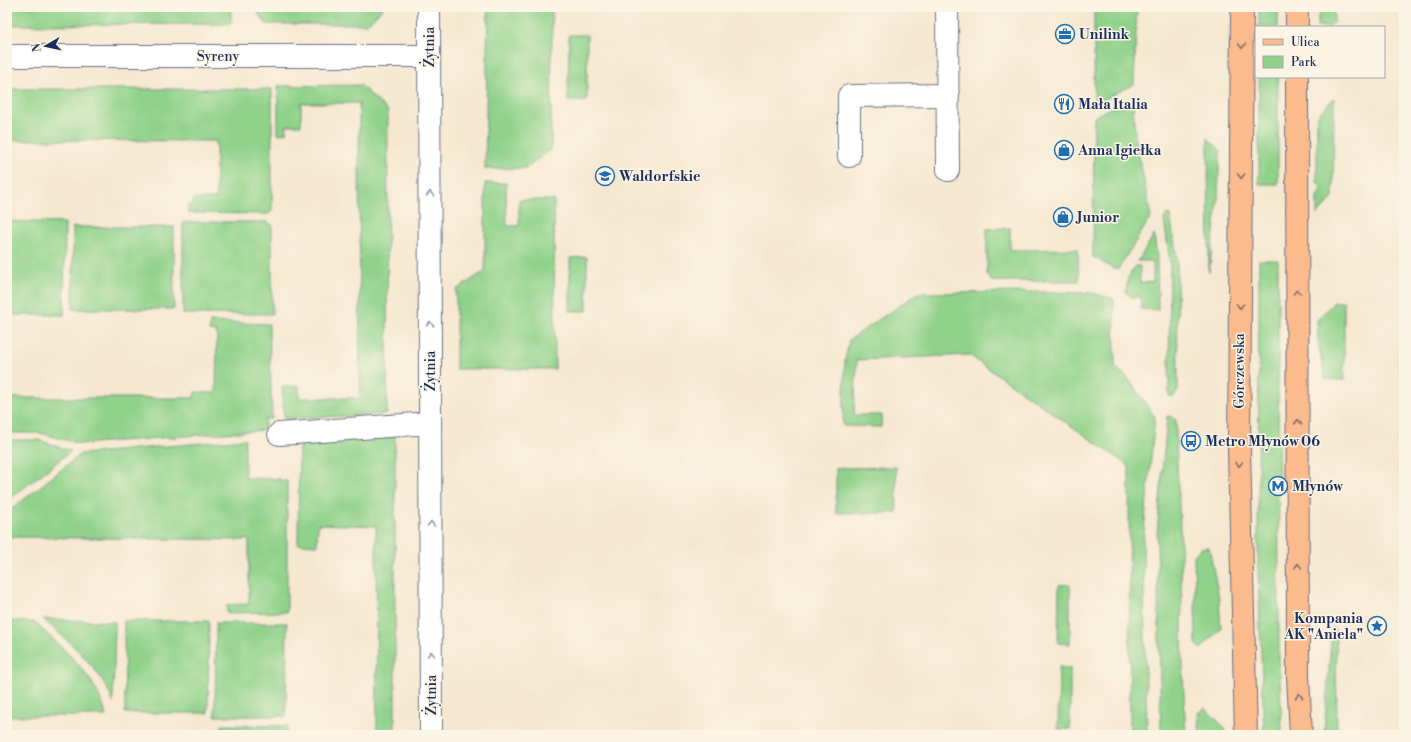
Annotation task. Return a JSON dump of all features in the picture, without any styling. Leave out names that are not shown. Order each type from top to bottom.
[{"type":"main road","name":"Górczewska","points":[[1242,7],[1239,449],[1246,735]]},
{"type":"main road","points":[[1297,7],[1297,26]]},
{"type":"main road","points":[[1297,78],[1298,668],[1301,735]]},
{"type":"street","name":"Żytnia","points":[[429,7],[431,735]]},
{"type":"street","points":[[947,7],[948,170]]},
{"type":"street","name":"Syreny","points":[[7,56],[429,56]]},
{"type":"street","points":[[849,156],[849,96],[948,95]]},
{"type":"street","points":[[279,434],[430,423]]},
{"type":"green space","points":[[7,7],[221,7],[231,8],[231,24],[7,25]]},
{"type":"green space","points":[[258,7],[384,7],[367,24],[266,24],[258,13]]},
{"type":"green space","points":[[488,7],[552,7],[551,149],[527,168],[485,169]]},
{"type":"green space","points":[[1094,7],[1137,7],[1134,84],[1097,103],[1094,102]]},
{"type":"green space","points":[[1259,7],[1278,7],[1278,26],[1259,26]]},
{"type":"green space","points":[[1319,7],[1334,7],[1334,22],[1330,26],[1317,26],[1318,17],[1320,14]]},
{"type":"green space","points":[[569,35],[587,35],[587,101],[568,101]]},
{"type":"green space","points":[[1259,78],[1278,78],[1278,184],[1259,184]]},
{"type":"green space","points":[[360,85],[388,111],[387,414],[284,419],[282,387],[299,386],[299,398],[360,398],[359,103],[301,103],[301,125],[287,125],[286,133],[278,134],[278,86]]},
{"type":"green space","points":[[7,89],[272,89],[272,211],[268,214],[188,213],[188,205],[193,205],[193,199],[216,199],[216,141],[7,140]]},
{"type":"green space","points":[[1334,98],[1333,198],[1317,215],[1317,196],[1321,187],[1317,182],[1317,116]]},
{"type":"green space","points":[[1124,101],[1133,104],[1135,134],[1151,217],[1118,269],[1114,269],[1093,257],[1094,117]]},
{"type":"green space","points":[[1208,138],[1220,150],[1218,200],[1209,273]]},
{"type":"green space","points":[[485,183],[506,183],[507,226],[519,226],[519,200],[554,200],[555,369],[456,369],[456,290],[485,271]]},
{"type":"green space","points":[[1167,214],[1170,215],[1177,258],[1178,389],[1174,396],[1169,396],[1170,263],[1164,219]]},
{"type":"green space","points":[[7,221],[65,223],[64,315],[7,315]]},
{"type":"green space","points":[[183,222],[267,222],[272,225],[272,314],[183,314]]},
{"type":"green space","points":[[73,227],[174,227],[174,309],[73,309]]},
{"type":"green space","points":[[1010,228],[1010,250],[1078,249],[1079,281],[991,281],[987,274],[987,229]]},
{"type":"green space","points":[[1154,235],[1157,256],[1158,310],[1141,309],[1141,297],[1131,297],[1126,292],[1128,278],[1135,266],[1140,266],[1140,283],[1153,282],[1153,261],[1138,261]]},
{"type":"green space","points":[[587,257],[587,311],[570,311],[570,258]]},
{"type":"green space","points":[[1259,260],[1278,260],[1279,655],[1282,735],[1264,735],[1258,570]]},
{"type":"green space","points":[[918,293],[1092,293],[1114,299],[1115,367],[1127,377],[1155,417],[1143,541],[1147,735],[1130,735],[1129,466],[969,355],[857,360],[854,415],[882,415],[881,427],[843,426],[845,360],[849,340]]},
{"type":"green space","points":[[1334,302],[1344,302],[1344,380],[1325,379],[1318,341],[1317,320]]},
{"type":"green space","points":[[210,322],[269,324],[272,419],[265,419],[265,430],[80,444],[40,433],[7,433],[7,398],[194,398],[195,392],[216,393],[217,332],[209,331]]},
{"type":"green space","points":[[1167,416],[1173,417],[1176,421],[1186,735],[1161,735],[1157,535]]},
{"type":"green space","points":[[395,436],[395,735],[377,735],[376,526],[318,524],[317,545],[298,544],[299,444]]},
{"type":"green space","points":[[245,439],[245,478],[280,479],[280,481],[287,481],[287,612],[227,613],[227,605],[249,604],[249,540],[7,537],[7,513],[81,454]]},
{"type":"green space","points":[[7,440],[39,440],[71,451],[7,501]]},
{"type":"green space","points":[[896,467],[897,513],[836,513],[836,468]]},
{"type":"green space","points":[[1209,547],[1219,598],[1221,628],[1201,649],[1196,644],[1194,555],[1201,548]]},
{"type":"green space","points":[[1070,584],[1070,644],[1058,643],[1059,585]]},
{"type":"green space","points":[[43,619],[115,622],[113,703],[108,690],[93,667],[74,647]]},
{"type":"green space","points":[[7,621],[34,622],[67,653],[87,675],[102,701],[106,716],[7,716]]},
{"type":"green space","points":[[124,621],[209,621],[208,713],[125,713]]},
{"type":"green space","points":[[216,623],[287,623],[286,716],[215,716]]},
{"type":"green space","points":[[1332,627],[1336,632],[1337,735],[1324,735]]},
{"type":"green space","points":[[1059,667],[1070,668],[1070,729],[1058,729]]},
{"type":"green space","points":[[1205,708],[1224,727],[1225,735],[1200,735],[1198,713]]},
{"type":"green space","points":[[222,725],[287,726],[287,735],[249,735],[249,733],[222,732]]},
{"type":"place","name":"Unilink","points":[[1065,34]]},
{"type":"place","name":"Mała Italia","points":[[1064,104]]},
{"type":"place","name":"Anna Igiełka","points":[[1064,150]]},
{"type":"place","name":"Waldorfskie","points":[[605,176]]},
{"type":"place","name":"Junior","points":[[1063,217]]},
{"type":"place","name":"Metro Młynów 06","points":[[1191,441]]},
{"type":"place","name":"Młynów","points":[[1278,486]]},
{"type":"place","name":"Kompania AK \"Aniela\"","points":[[1377,626]]}]
